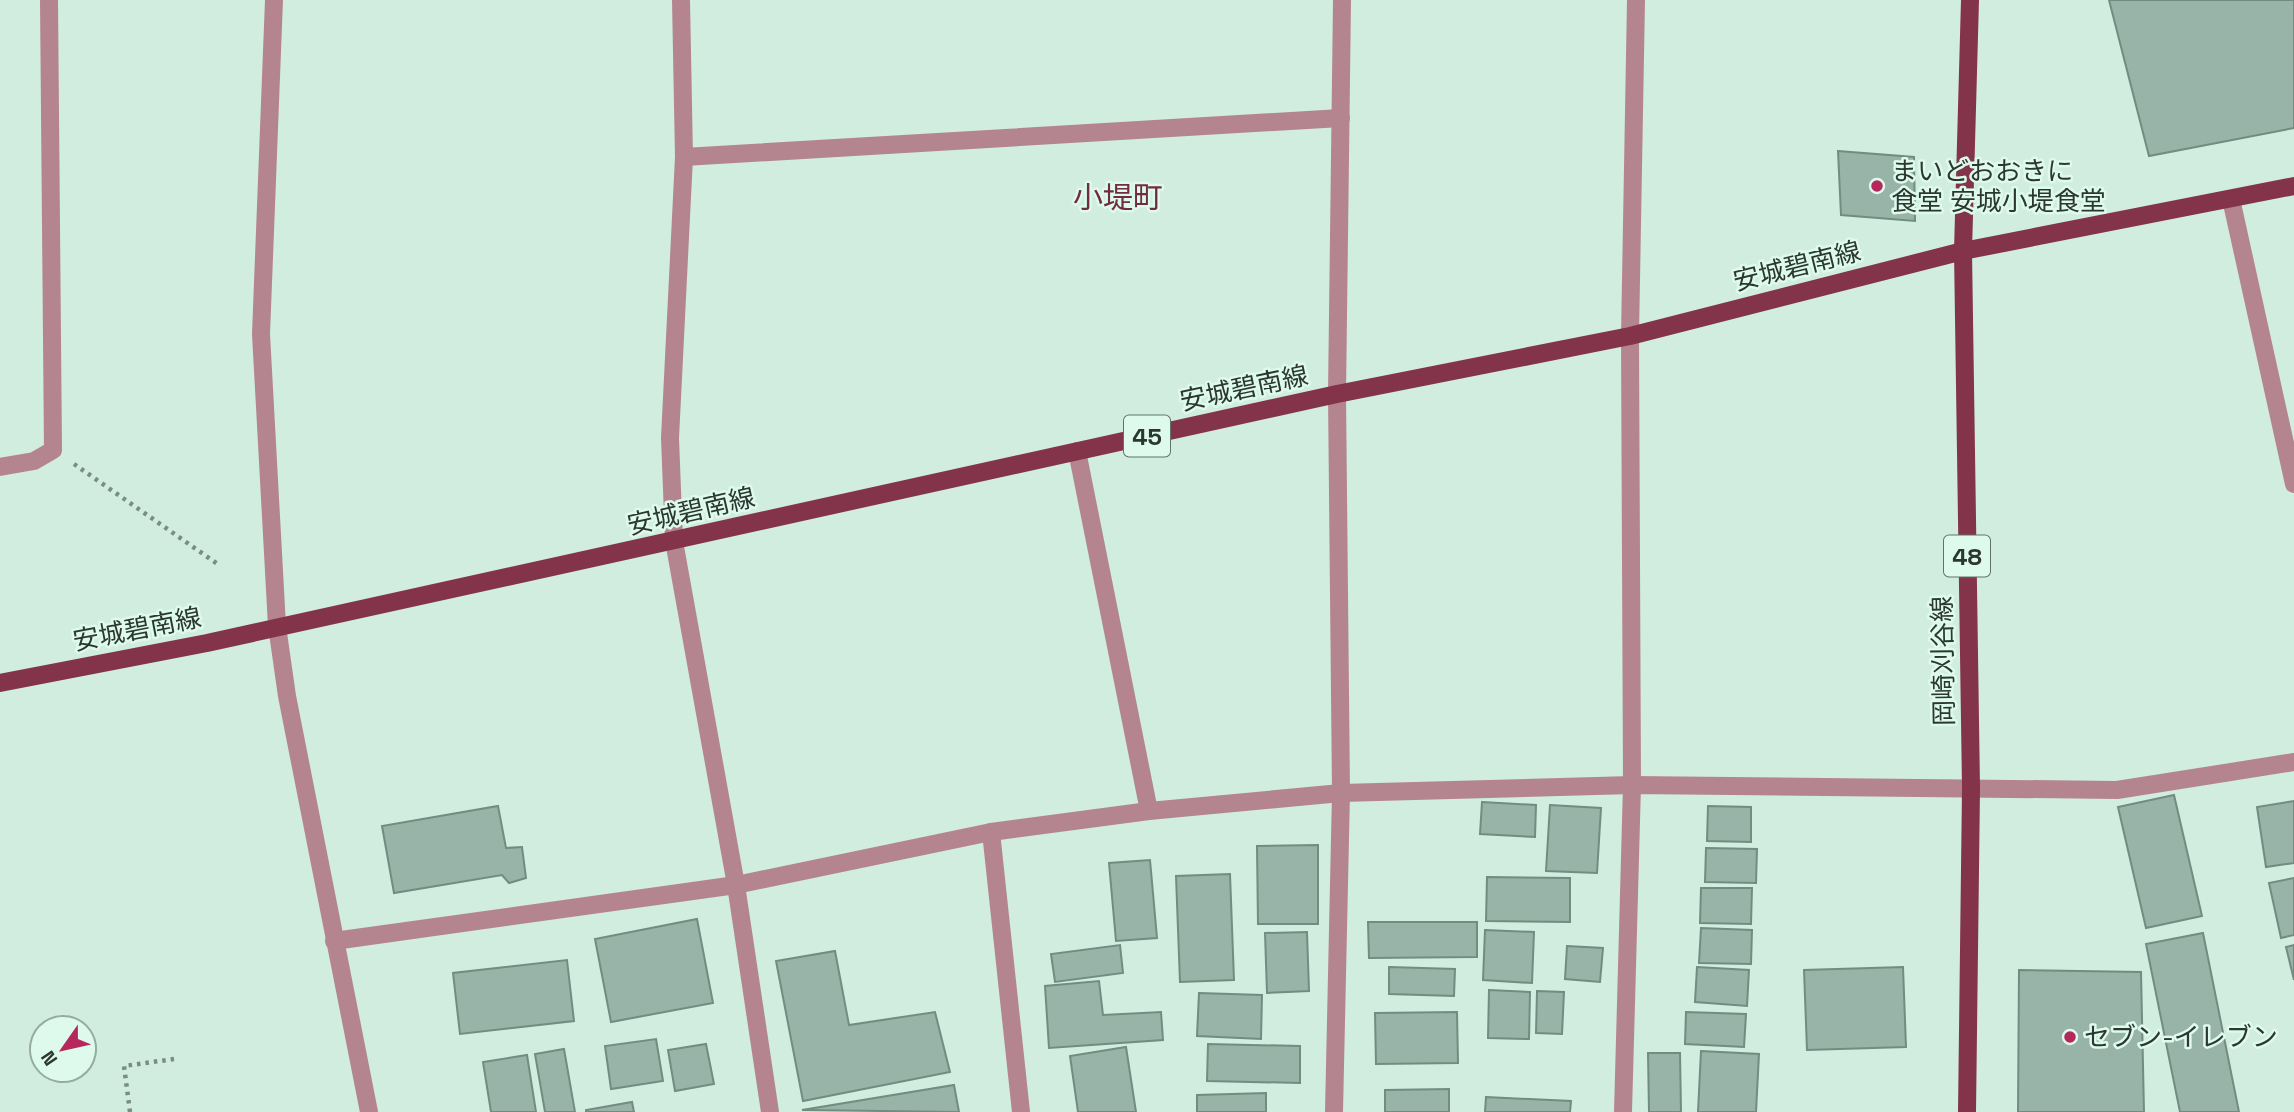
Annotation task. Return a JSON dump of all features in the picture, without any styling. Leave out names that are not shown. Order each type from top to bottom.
[{"type":"main road","name":"岡崎刈谷線","points":[[1967,1112],[1970,788],[1963,251],[1970,0]]},
{"type":"main road","name":"安城碧南線","points":[[0,683],[207,643],[1337,394],[1630,336],[1963,251],[2294,186]]},
{"type":"street","points":[[0,467],[34,461],[53,450],[49,0]]},
{"type":"street","points":[[274,0],[261,334],[277,626],[287,696],[369,1112]]},
{"type":"street","points":[[681,0],[684,157],[670,438],[674,541],[736,885],[770,1112]]},
{"type":"street","points":[[1334,1112],[1341,793],[1337,394],[1342,0]]},
{"type":"street","points":[[1623,1112],[1632,785],[1630,336],[1636,0]]},
{"type":"street","points":[[684,157],[1341,118]]},
{"type":"street","points":[[2231,199],[2294,484]]},
{"type":"street","points":[[1077,451],[1149,811]]},
{"type":"street","points":[[334,941],[736,885],[991,832],[1149,811],[1341,793],[1632,785],[2117,789],[2294,762]]},
{"type":"street","points":[[991,832],[1021,1112]]},
{"type":"path","points":[[53,450],[219,565]]},
{"type":"path","points":[[130,1112],[124,1066],[174,1059]]},
{"type":"building","points":[[2109,0],[2294,0],[2294,128],[2149,156]]},
{"type":"building","name":"まいどおおきに 食堂 安城小堤食堂","points":[[1838,151],[1914,157],[1915,221],[1841,215]]},
{"type":"building","points":[[2174,795],[2202,916],[2146,928],[2118,807]]},
{"type":"building","points":[[2294,801],[2294,863],[2266,867],[2257,807]]},
{"type":"building","points":[[1482,802],[1536,805],[1535,837],[1480,834]]},
{"type":"building","points":[[1550,805],[1601,808],[1597,873],[1546,871]]},
{"type":"building","points":[[498,806],[506,848],[522,847],[526,878],[509,883],[502,875],[394,893],[382,826]]},
{"type":"building","points":[[1708,806],[1751,807],[1751,842],[1707,841]]},
{"type":"building","points":[[1318,845],[1318,924],[1258,924],[1257,846]]},
{"type":"building","points":[[1706,848],[1757,849],[1756,883],[1705,882]]},
{"type":"building","points":[[1150,860],[1157,938],[1116,941],[1109,863]]},
{"type":"building","points":[[1230,874],[1234,980],[1180,982],[1176,876]]},
{"type":"building","points":[[1487,877],[1570,878],[1570,922],[1486,921]]},
{"type":"building","points":[[2294,878],[2294,935],[2281,938],[2269,883]]},
{"type":"building","points":[[1701,888],[1752,888],[1751,924],[1700,923]]},
{"type":"building","points":[[697,919],[713,1003],[611,1022],[595,939]]},
{"type":"building","points":[[1368,922],[1477,922],[1477,957],[1369,958]]},
{"type":"building","points":[[1701,928],[1752,930],[1751,964],[1699,963]]},
{"type":"building","points":[[1485,930],[1534,932],[1532,983],[1483,980]]},
{"type":"building","points":[[1307,932],[1309,991],[1267,993],[1265,933]]},
{"type":"building","points":[[2203,933],[2239,1112],[2180,1112],[2146,944]]},
{"type":"building","points":[[1120,945],[1123,973],[1055,982],[1051,954]]},
{"type":"building","points":[[2294,945],[2294,980],[2286,947]]},
{"type":"building","points":[[1567,946],[1603,948],[1600,982],[1565,979]]},
{"type":"building","points":[[835,951],[849,1025],[935,1012],[950,1072],[803,1101],[776,961]]},
{"type":"building","points":[[567,960],[574,1021],[460,1034],[453,973]]},
{"type":"building","points":[[1389,967],[1455,969],[1454,996],[1389,994]]},
{"type":"building","points":[[1697,967],[1749,970],[1747,1006],[1695,1002]]},
{"type":"building","points":[[1903,967],[1906,1047],[1807,1050],[1804,970]]},
{"type":"building","points":[[2019,970],[2141,972],[2144,1112],[2018,1112]]},
{"type":"building","points":[[1099,981],[1103,1015],[1161,1012],[1163,1040],[1049,1048],[1045,986]]},
{"type":"building","points":[[1489,990],[1530,992],[1529,1039],[1488,1038]]},
{"type":"building","points":[[1537,991],[1564,992],[1562,1034],[1536,1033]]},
{"type":"building","points":[[1199,993],[1262,995],[1261,1039],[1197,1036]]},
{"type":"building","points":[[1457,1012],[1458,1063],[1376,1064],[1375,1013]]},
{"type":"building","points":[[1686,1012],[1746,1014],[1744,1047],[1685,1044]]},
{"type":"building","points":[[656,1039],[663,1081],[611,1089],[605,1046]]},
{"type":"building","points":[[706,1044],[714,1084],[675,1091],[668,1050]]},
{"type":"building","points":[[1208,1044],[1300,1046],[1300,1083],[1207,1081]]},
{"type":"building","points":[[1126,1047],[1136,1112],[1078,1112],[1070,1056]]},
{"type":"building","points":[[564,1049],[575,1112],[545,1112],[535,1054]]},
{"type":"building","points":[[1701,1051],[1759,1054],[1756,1112],[1698,1112]]},
{"type":"building","points":[[1648,1053],[1680,1053],[1681,1112],[1649,1112]]},
{"type":"building","points":[[527,1055],[536,1112],[491,1112],[483,1062]]},
{"type":"building","points":[[954,1085],[959,1112],[802,1110]]},
{"type":"building","points":[[1449,1089],[1449,1112],[1385,1112],[1385,1090]]},
{"type":"building","points":[[1266,1093],[1266,1112],[1197,1112],[1197,1095]]},
{"type":"building","points":[[1486,1097],[1571,1101],[1570,1112],[1485,1112]]},
{"type":"building","points":[[632,1102],[634,1112],[586,1112],[586,1110]]},
{"type":"place","name":"まいどおおきに 食堂 安城小堤食堂","points":[[1877,186]]},
{"type":"place","name":"セブン-イレブン","points":[[2070,1037]]},
{"type":"district","name":"小堤町","points":[[1118,197]]}]
